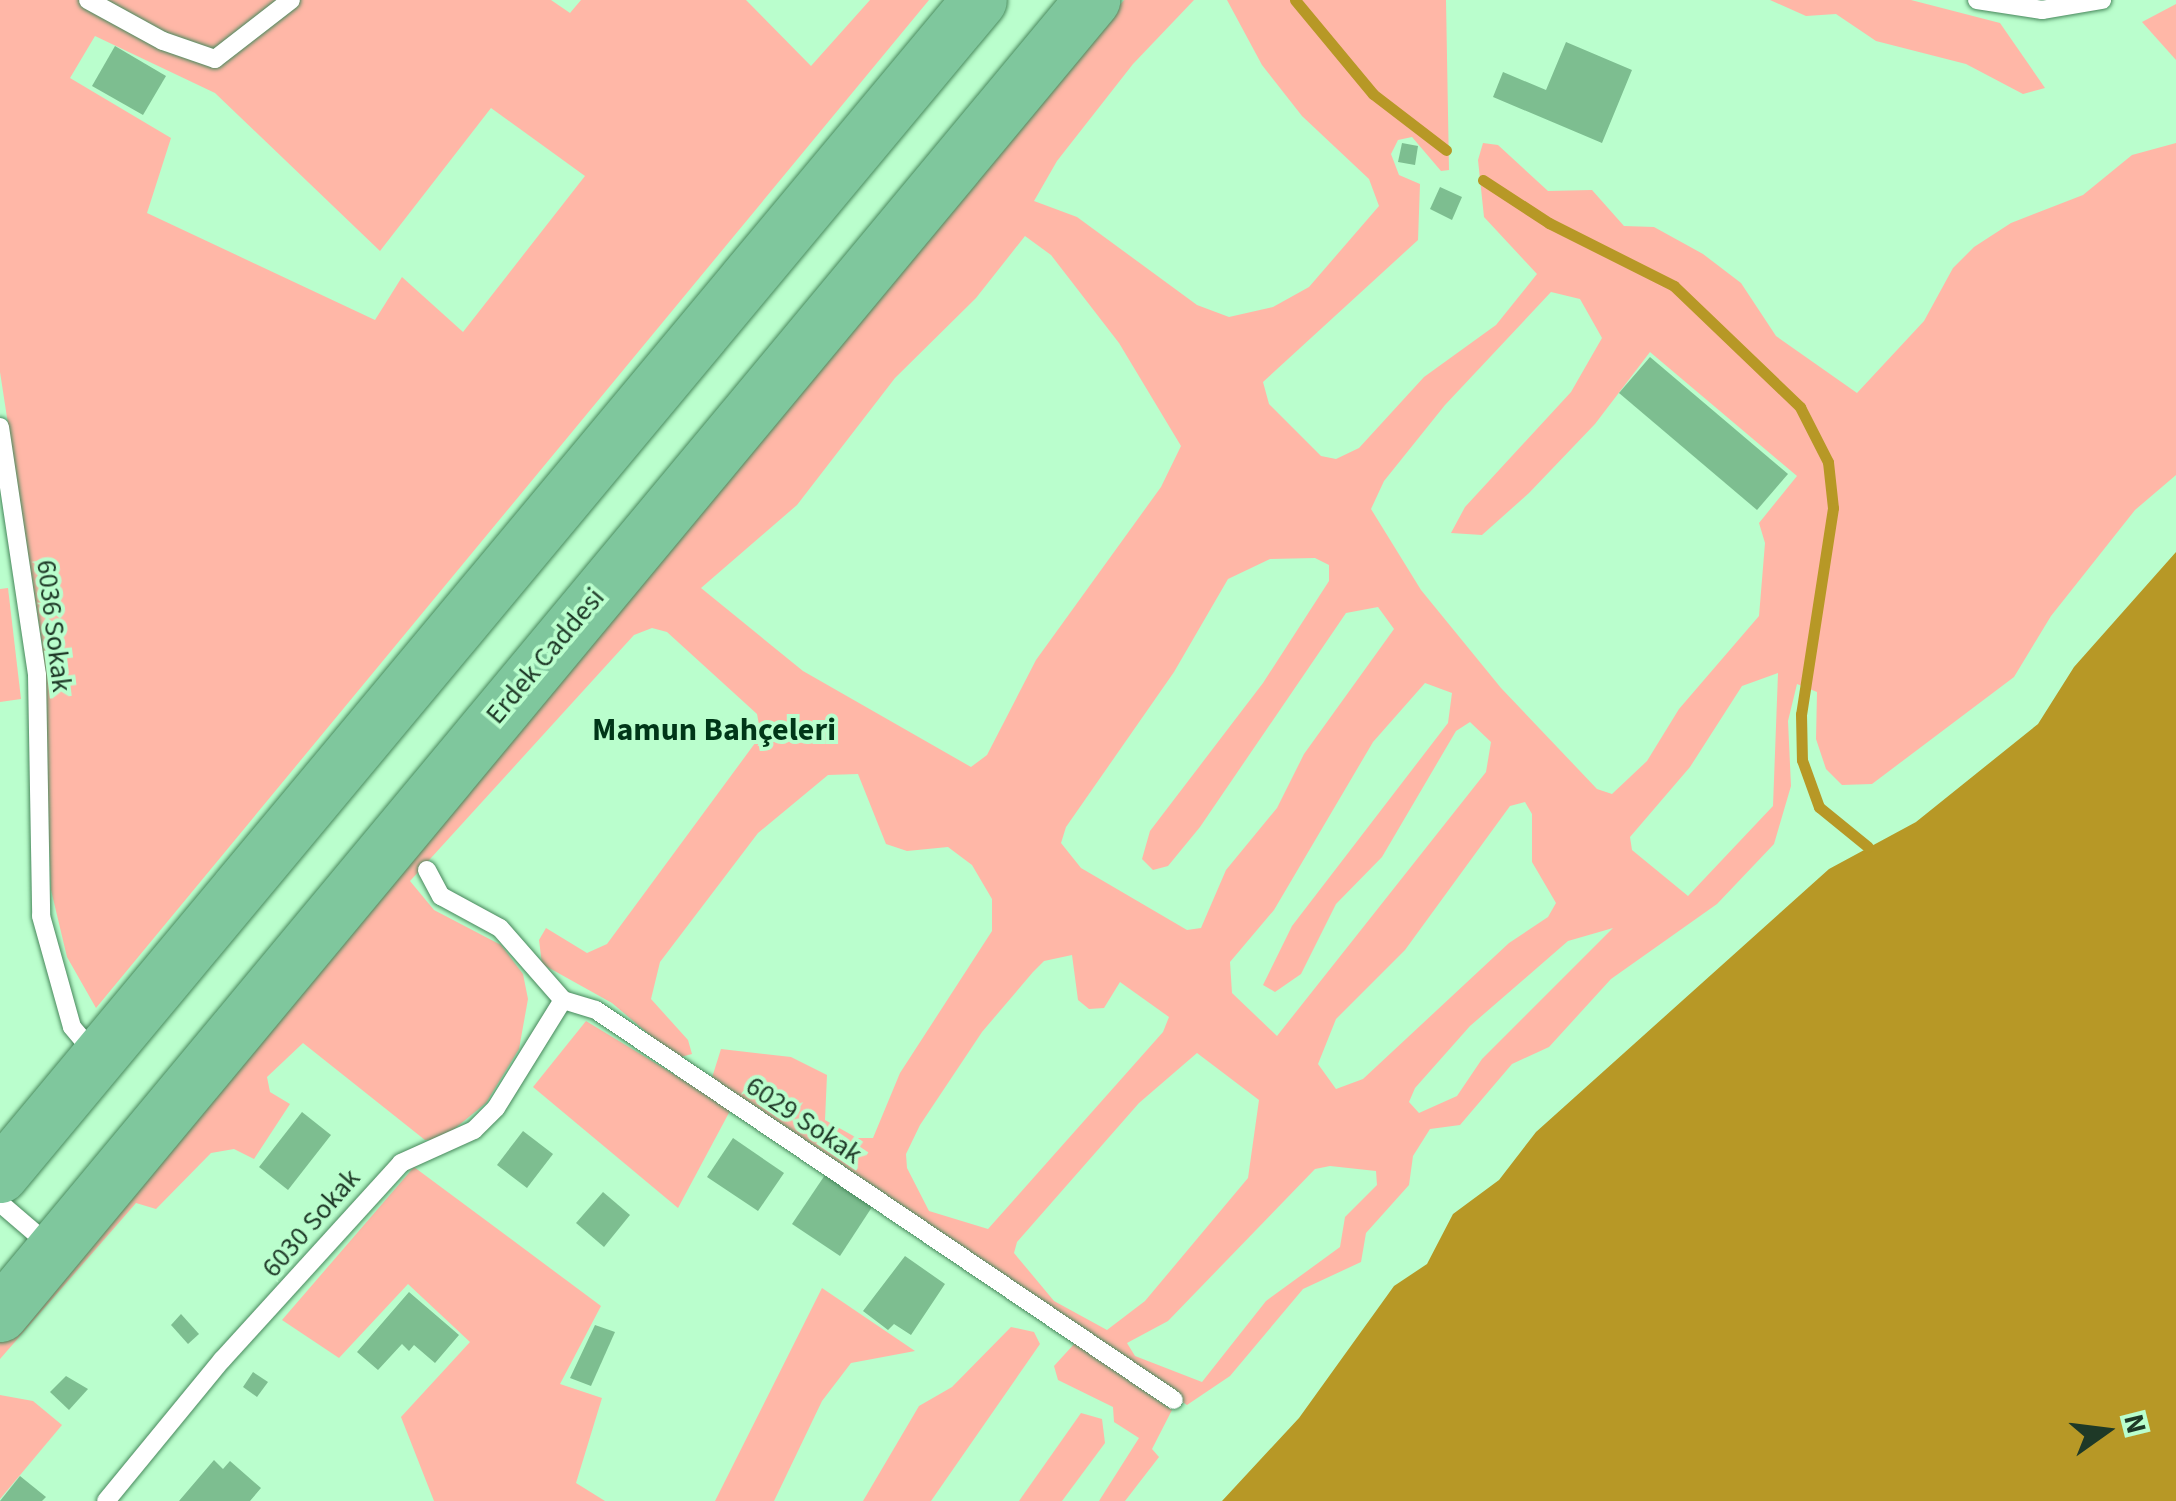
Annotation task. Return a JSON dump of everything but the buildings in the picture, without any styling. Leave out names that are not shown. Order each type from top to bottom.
[{"type":"main road","points":[[0,1175],[979,0]]},
{"type":"main road","name":"Erdek Caddesi","points":[[0,1314],[1092,0]]},
{"type":"lane","points":[[88,0],[163,41],[215,58],[291,0]]},
{"type":"lane","points":[[1976,0],[2042,10],[2102,0]]},
{"type":"lane","name":"6036 Sokak","points":[[0,427],[37,675],[41,916],[72,1027],[98,1058]]},
{"type":"lane","name":"6029 Sokak","points":[[428,870],[442,896],[500,928],[564,1000],[596,1010],[1174,1400]]},
{"type":"lane","name":"6030 Sokak","points":[[111,1499],[394,1170],[474,1130],[496,1108],[564,1000]]},
{"type":"lane","points":[[0,1204],[54,1249]]},
{"type":"shaded area","points":[[0,0],[551,0],[570,13],[581,0],[746,0],[811,66],[870,0],[929,0],[96,1008],[67,957],[51,890],[42,645],[0,372]],"holes":[[[95,36],[215,93],[380,251],[491,108],[585,176],[463,332],[402,277],[375,320],[147,213],[171,138],[70,78]]]},
{"type":"shaded area","points":[[1124,0],[1194,0],[1133,64],[1057,161],[1034,201],[1077,217],[1197,305],[1229,317],[1273,307],[1309,287],[1379,206],[1369,179],[1302,116],[1262,65],[1227,0],[1446,0],[1449,170],[1441,171],[1412,137],[1398,140],[1391,154],[1399,175],[1420,184],[1418,240],[1263,382],[1269,404],[1321,456],[1336,459],[1359,448],[1424,377],[1496,325],[1537,274],[1484,217],[1478,160],[1483,143],[1498,145],[1548,191],[1592,190],[1624,226],[1654,227],[1703,254],[1741,283],[1776,336],[1857,393],[1924,321],[1953,268],[1974,247],[2011,223],[2083,195],[2132,155],[2176,143],[2176,475],[2135,510],[2051,616],[2014,677],[1872,784],[1842,785],[1826,769],[1816,739],[1817,692],[1797,684],[1788,721],[1791,786],[1774,844],[1717,904],[1611,979],[1549,1047],[1512,1064],[1460,1125],[1430,1129],[1413,1156],[1409,1185],[1366,1233],[1361,1262],[1303,1289],[1230,1376],[1187,1405],[710,1084],[721,1049],[791,1057],[827,1075],[825,1120],[857,1138],[873,1138],[900,1073],[992,931],[992,899],[972,865],[948,847],[907,851],[886,844],[858,774],[828,775],[758,833],[660,962],[651,999],[688,1040],[692,1054],[677,1058],[612,1003],[542,964],[539,940],[546,928],[587,953],[607,944],[761,735],[757,714],[667,632],[652,628],[634,635],[410,881],[434,910],[501,945],[523,974],[528,999],[519,1049],[486,1103],[442,1139],[425,1140],[303,1043],[267,1077],[270,1092],[290,1104],[254,1159],[234,1149],[211,1153],[156,1209],[136,1203],[0,1359],[0,1328]],"holes":[[[1025,236],[1051,255],[1119,343],[1181,446],[1161,487],[1036,660],[987,755],[971,767],[803,671],[701,588],[797,505],[895,378],[976,298]],[[1551,292],[1580,299],[1602,338],[1571,392],[1465,507],[1451,533],[1482,535],[1529,493],[1595,424],[1650,352],[1797,476],[1759,523],[1765,543],[1759,616],[1679,709],[1647,761],[1612,794],[1597,789],[1501,688],[1421,590],[1371,509],[1384,481],[1445,405]],[[1315,558],[1329,565],[1329,581],[1263,683],[1150,831],[1142,859],[1153,870],[1168,866],[1200,827],[1346,613],[1378,607],[1394,629],[1304,754],[1277,808],[1226,870],[1201,928],[1187,930],[1081,868],[1061,843],[1066,827],[1174,672],[1228,579],[1270,559]],[[1778,673],[1773,806],[1688,896],[1632,850],[1630,837],[1690,767],[1742,686]],[[1425,683],[1452,693],[1448,723],[1292,926],[1263,985],[1275,992],[1301,974],[1336,904],[1382,857],[1456,731],[1470,722],[1491,742],[1486,772],[1277,1036],[1232,993],[1230,962],[1274,910],[1373,742]],[[1525,802],[1532,814],[1532,862],[1556,903],[1548,917],[1509,943],[1363,1079],[1336,1089],[1318,1064],[1336,1019],[1405,950],[1510,806]],[[1613,928],[1482,1059],[1457,1096],[1419,1113],[1409,1102],[1415,1088],[1470,1026],[1568,941]],[[1072,955],[1078,1000],[1089,1009],[1104,1008],[1120,982],[1169,1017],[1163,1032],[988,1229],[929,1211],[907,1168],[906,1154],[920,1125],[982,1032],[1044,961]],[[1197,1053],[1259,1100],[1248,1178],[1145,1301],[1107,1330],[1054,1301],[1014,1253],[1017,1242],[1139,1103]],[[1330,1166],[1376,1171],[1377,1185],[1345,1217],[1340,1247],[1266,1301],[1202,1382],[1135,1356],[1127,1343],[1168,1321],[1315,1169]]]},
{"type":"shaded area","points":[[1770,0],[1911,0],[2000,23],[2045,88],[2023,94],[1966,64],[1876,41],[1836,14],[1806,16]]},
{"type":"shaded area","points":[[2176,4],[2176,60],[2142,22]]},
{"type":"shaded area","points":[[2176,552],[2176,1501],[1222,1501],[1299,1418],[1394,1286],[1427,1264],[1453,1214],[1499,1180],[1536,1132],[1829,869],[1916,822],[2038,724],[2074,667]]},
{"type":"shaded area","points":[[8,588],[21,699],[0,702],[0,589]]},
{"type":"shaded area","points":[[586,1021],[731,1109],[678,1208],[533,1087]]},
{"type":"shaded area","points":[[414,1167],[601,1306],[560,1384],[602,1398],[576,1483],[605,1501],[434,1501],[401,1417],[470,1342],[408,1284],[339,1358],[282,1320]]},
{"type":"shaded area","points":[[822,1288],[915,1351],[851,1363],[822,1401],[774,1501],[715,1501]]},
{"type":"shaded area","points":[[1011,1327],[1034,1332],[1040,1344],[931,1501],[863,1501],[919,1406],[952,1387]]},
{"type":"shaded area","points":[[1075,1343],[1172,1410],[1152,1449],[1159,1457],[1125,1501],[1099,1501],[1139,1438],[1114,1422],[1113,1407],[1058,1380],[1054,1366]]},
{"type":"shaded area","points":[[0,1395],[33,1401],[62,1425],[0,1499]]},
{"type":"shaded area","points":[[1081,1413],[1102,1419],[1105,1443],[1062,1501],[1019,1501]]},
{"type":"waterway","points":[[1295,0],[1373,94],[1446,150]]},
{"type":"waterway","points":[[1483,180],[1549,223],[1674,286],[1800,407],[1828,462],[1833,508],[1801,714],[1802,760],[1819,807],[1868,847]]},
{"type":"district","name":"Mamun Bahçeleri","points":[[714,730]]}]
